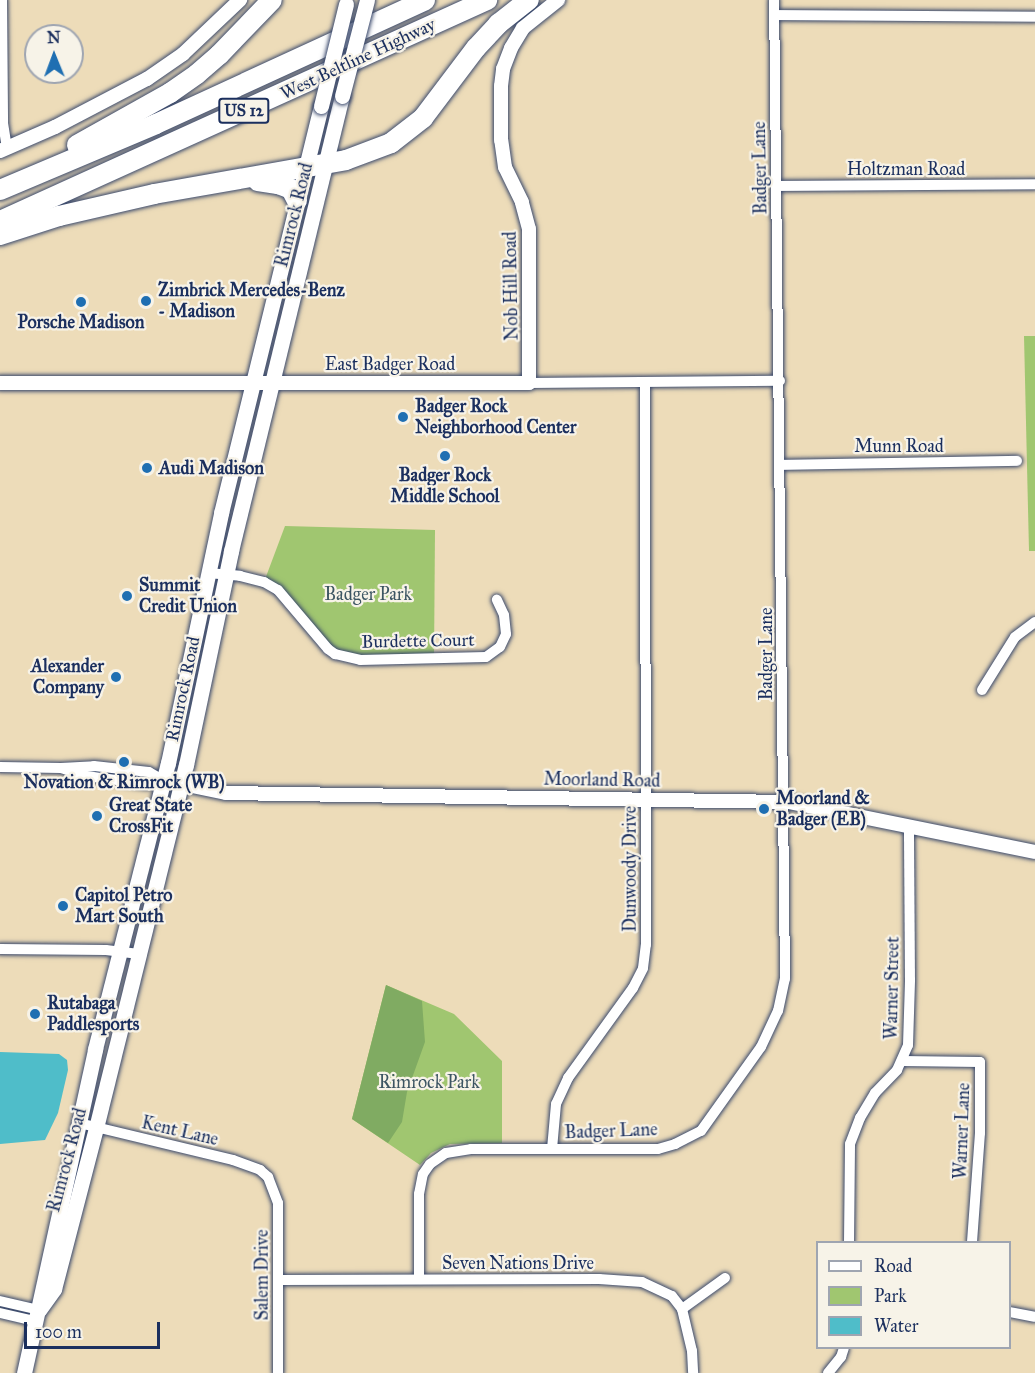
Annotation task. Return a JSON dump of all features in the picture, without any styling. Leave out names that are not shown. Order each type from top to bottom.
[{"type":"highway","points":[[0,184],[170,93],[209,64],[272,0]]},
{"type":"highway","name":"West Beltline Highway","points":[[0,190],[156,124],[425,0]]},
{"type":"highway","name":"West Beltline Highway","points":[[0,221],[487,0]]},
{"type":"highway","points":[[0,235],[59,216],[154,194],[327,163],[378,149],[409,131],[423,118],[483,40],[498,24],[529,0]]},
{"type":"highway","points":[[240,179],[278,184],[291,189],[297,201]]},
{"type":"main road","name":"Rimrock Road","points":[[37,1316],[54,1289],[96,1128],[181,784],[271,382],[367,0]]},
{"type":"main road","name":"Rimrock Road","points":[[24,1373],[37,1316],[41,1286],[95,1050],[164,780],[208,573],[347,2]]},
{"type":"street","points":[[2,0],[3,150],[55,127],[147,80],[183,54],[240,0]]},
{"type":"street","name":"Nob Hill Road","points":[[530,383],[529,229],[522,202],[505,167],[501,140],[501,86],[507,58],[523,28],[558,0]]},
{"type":"street","name":"Badger Lane","points":[[419,1279],[418,1194],[423,1174],[430,1164],[446,1153],[471,1149],[658,1149],[687,1139],[700,1131],[761,1047],[778,1011],[785,979],[774,0]]},
{"type":"street","points":[[774,15],[1035,17]]},
{"type":"street","name":"Holtzman Road","points":[[777,186],[1035,183]]},
{"type":"street","name":"East Badger Road","points":[[0,383],[780,381]]},
{"type":"street","name":"Dunwoody Drive","points":[[552,1149],[556,1104],[568,1078],[633,988],[643,968],[646,945],[645,382]]},
{"type":"street","name":"Munn Road","points":[[780,465],[1017,461]]},
{"type":"street","name":"Burdette Court","points":[[208,573],[264,582],[278,590],[328,649],[341,656],[360,660],[486,657],[500,648],[506,634],[504,615],[497,600]]},
{"type":"street","points":[[982,690],[1015,637],[1035,622]]},
{"type":"street","points":[[0,767],[94,766],[149,772],[164,780]]},
{"type":"street","name":"Moorland Road","points":[[164,780],[226,794],[784,801],[1035,852]]},
{"type":"street","name":"Warner Street","points":[[849,1241],[850,1144],[860,1118],[875,1093],[902,1061],[908,1045],[910,1022],[909,825]]},
{"type":"street","points":[[0,950],[121,951],[139,954]]},
{"type":"street","name":"Warner Lane","points":[[902,1061],[980,1062],[980,1133],[972,1241]]},
{"type":"street","name":"Kent Lane","points":[[79,1123],[233,1160],[260,1170],[269,1180]]},
{"type":"street","name":"Salem Drive","points":[[269,1180],[278,1203],[278,1373]]},
{"type":"street","points":[[693,1373],[692,1351],[682,1309],[725,1278]]},
{"type":"street","name":"Seven Nations Drive","points":[[279,1280],[599,1279],[642,1282],[672,1296],[682,1309]]},
{"type":"street","points":[[0,1301],[37,1316]]},
{"type":"street","points":[[1011,1312],[1035,1317]]},
{"type":"street","points":[[0,1313],[37,1316]]},
{"type":"street","points":[[828,1373],[841,1357],[843,1349]]},
{"type":"green space","points":[[1024,336],[1035,336],[1035,551],[1029,551]]},
{"type":"green space","name":"Badger Park","points":[[285,526],[435,530],[434,660],[335,654],[264,582]]},
{"type":"green space","name":"Rimrock Park","points":[[386,985],[454,1014],[502,1061],[502,1143],[450,1144],[431,1153],[420,1165],[352,1119]]},
{"type":"green space","points":[[386,985],[422,1001],[425,1042],[407,1092],[402,1122],[388,1143],[352,1119]]},
{"type":"water","points":[[0,1052],[59,1054],[67,1060],[68,1070],[58,1113],[45,1140],[0,1144]]},
{"type":"place","name":"Zimbrick Mercedes-Benz - Madison","points":[[146,301]]},
{"type":"place","name":"Porsche Madison","points":[[81,302]]},
{"type":"place","name":"Badger Rock Neighborhood Center","points":[[403,417]]},
{"type":"place","name":"Badger Rock Middle School","points":[[445,456]]},
{"type":"place","name":"Audi Madison","points":[[147,468]]},
{"type":"place","name":"Summit Credit Union","points":[[127,596]]},
{"type":"place","name":"Alexander Company","points":[[116,677]]},
{"type":"place","name":"Novation & Rimrock (WB)","points":[[124,762]]},
{"type":"place","name":"Moorland & Badger (EB)","points":[[764,809]]},
{"type":"place","name":"Great State CrossFit","points":[[97,816]]},
{"type":"place","name":"Capitol Petro Mart South","points":[[63,906]]},
{"type":"place","name":"Rutabaga Paddlesports","points":[[35,1014]]}]
